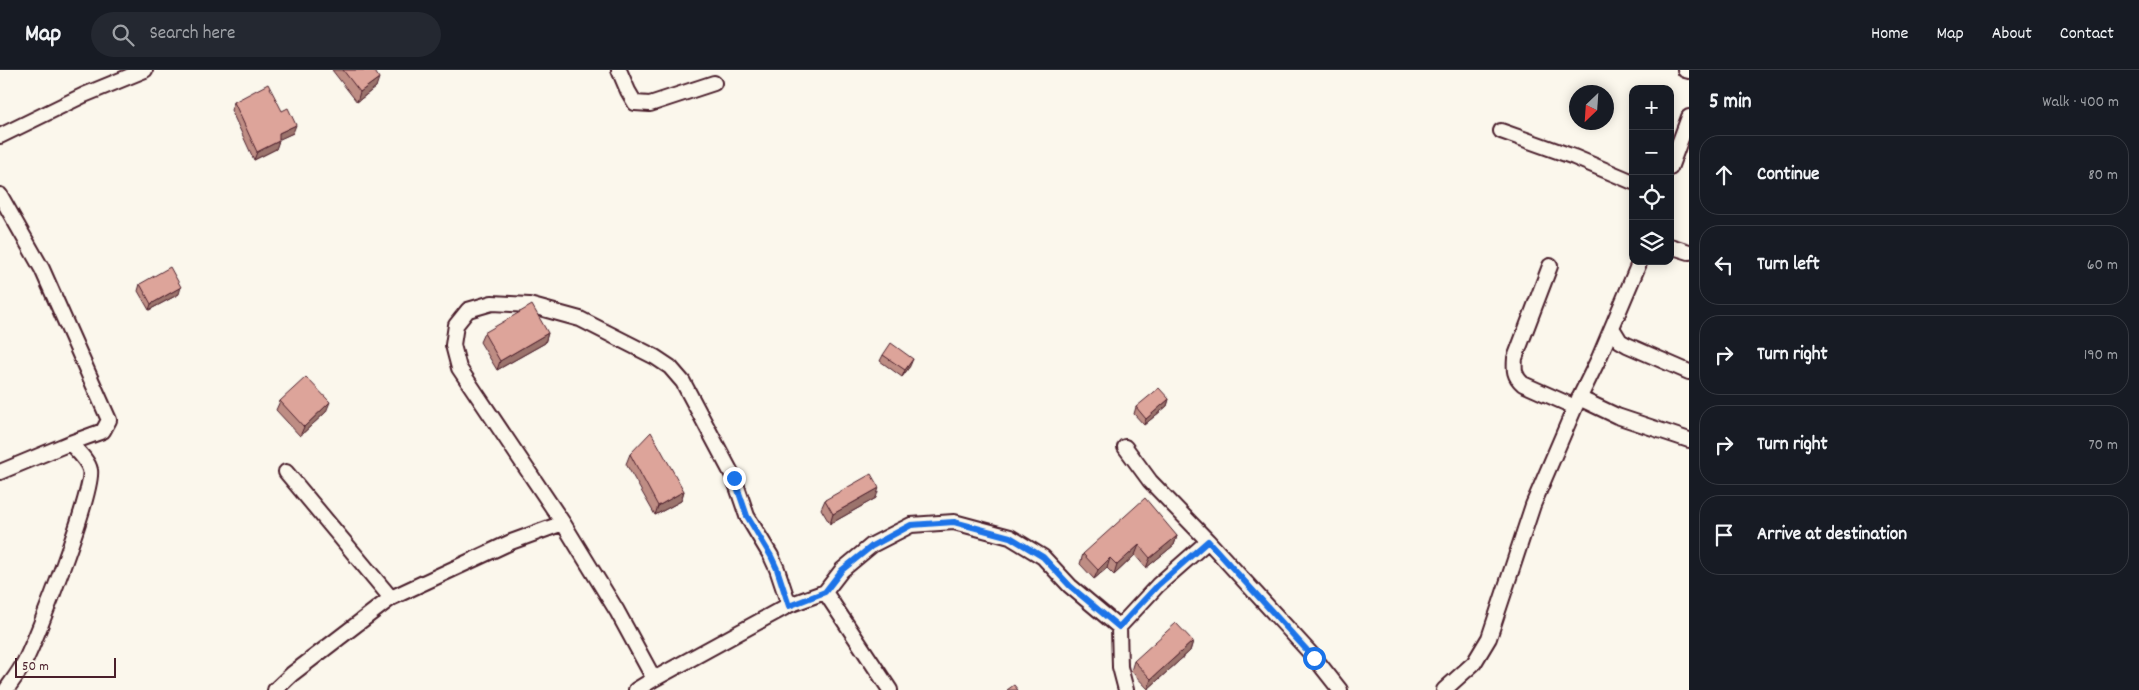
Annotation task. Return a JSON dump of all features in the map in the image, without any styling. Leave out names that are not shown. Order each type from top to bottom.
[{"type":"street","points":[[0,136],[84,95],[145,70]]},
{"type":"street","points":[[620,70],[635,103],[650,104],[714,83]]},
{"type":"street","points":[[1685,70],[1689,71]]},
{"type":"street","points":[[1674,157],[1689,117]]},
{"type":"street","points":[[1501,131],[1574,157],[1629,180]]},
{"type":"street","points":[[0,195],[42,269],[109,420],[103,431],[0,472]]},
{"type":"street","points":[[1674,247],[1689,252]]},
{"type":"street","points":[[1444,690],[1474,663],[1489,638],[1533,505],[1638,265]]},
{"type":"street","points":[[1550,266],[1515,358],[1514,369],[1517,378],[1523,384],[1689,440]]},
{"type":"street","points":[[654,679],[617,611],[563,523],[459,368],[452,345],[456,325],[468,310],[492,304],[530,305],[580,319],[655,357],[670,367],[683,382],[734,478],[747,516],[777,569],[789,606]]},
{"type":"street","points":[[1612,328],[1626,345],[1689,372]]},
{"type":"street","points":[[6,690],[25,660],[71,545],[90,486],[90,470],[70,443]]},
{"type":"street","points":[[1125,447],[1150,481],[1208,541],[1314,658],[1340,690]]},
{"type":"street","points":[[286,472],[391,598]]},
{"type":"street","points":[[636,690],[789,606],[825,592],[842,570],[880,541],[911,525],[954,522],[1010,537],[1043,557],[1070,586],[1119,627]]},
{"type":"street","points":[[275,690],[292,674],[391,598],[511,542],[563,523]]},
{"type":"street","points":[[1126,690],[1120,667],[1119,627],[1158,585],[1208,541]]},
{"type":"street","points":[[825,592],[890,690]]},
{"type":"building","points":[[343,70],[374,70],[379,78],[360,92]]},
{"type":"building","points":[[268,84],[282,111],[288,108],[296,125],[279,133],[279,141],[257,152],[234,102]]},
{"type":"building","points":[[170,267],[181,287],[151,304],[140,284]]},
{"type":"building","points":[[532,305],[548,333],[500,361],[484,333]]},
{"type":"building","points":[[891,343],[913,359],[905,370],[883,355]]},
{"type":"building","points":[[306,377],[330,402],[304,427],[280,401]]},
{"type":"building","points":[[1159,388],[1169,399],[1146,419],[1136,407]]},
{"type":"building","points":[[651,432],[684,491],[658,506],[630,454]]},
{"type":"building","points":[[871,474],[879,488],[833,514],[825,500]]},
{"type":"building","points":[[1145,498],[1177,536],[1150,558],[1139,545],[1117,565],[1110,558],[1098,570],[1083,554]]},
{"type":"building","points":[[1176,623],[1193,641],[1151,679],[1134,661]]},
{"type":"building","points":[[1014,685],[1018,690],[1007,690]]},
{"type":"route","points":[[734,478],[747,516],[777,569],[789,606],[825,592],[842,570],[872,546],[911,525],[954,522],[1010,537],[1043,557],[1070,586],[1119,627],[1158,585],[1208,541],[1314,658]]}]
